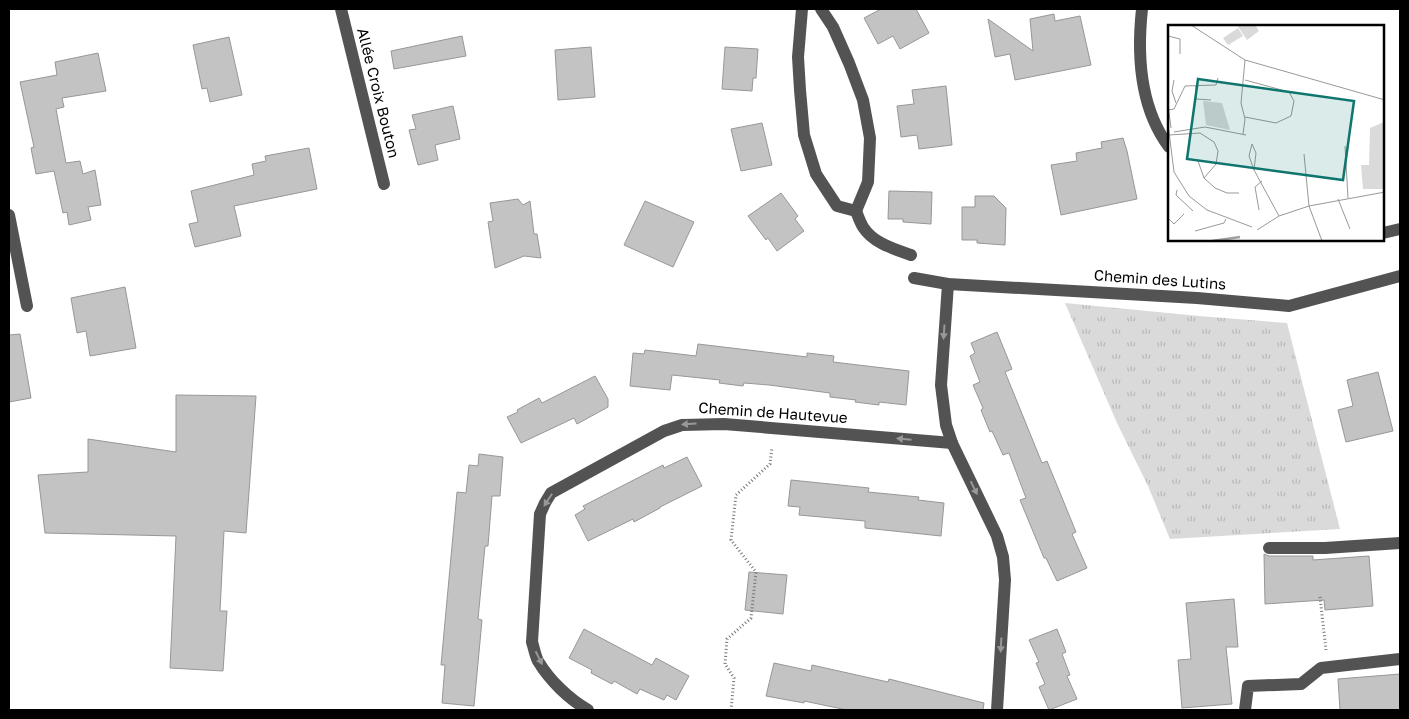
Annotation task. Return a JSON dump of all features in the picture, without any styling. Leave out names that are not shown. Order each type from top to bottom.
[{"type":"street","name":"Allée Croix Bouton","points":[[341,9],[384,184]]},
{"type":"street","points":[[802,9],[798,57],[804,135],[816,174],[837,206],[856,212]]},
{"type":"street","points":[[821,9],[833,27],[863,100],[870,138],[868,182],[856,212],[862,226],[872,238],[891,248],[911,255]]},
{"type":"street","points":[[1142,9],[1140,64],[1146,101],[1162,138],[1168,146]]},
{"type":"street","points":[[9,215],[26,306]]},
{"type":"street","points":[[1384,233],[1400,230]]},
{"type":"street","name":"Chemin des Lutins","points":[[914,278],[948,284],[1196,298],[1290,306],[1400,276]]},
{"type":"street","points":[[948,284],[941,385],[946,425],[952,444],[997,536],[1003,557],[1005,580],[997,710]]},
{"type":"street","name":"Chemin de Hautevue","points":[[588,710],[563,692],[538,660],[532,642],[540,514],[551,493],[664,431],[682,425],[724,424],[952,444]]},
{"type":"street","points":[[1269,548],[1325,548],[1400,543]]},
{"type":"street","points":[[1245,710],[1248,686],[1301,684],[1321,668],[1400,659]]},
{"type":"path","points":[[731,710],[734,678],[724,664],[727,639],[751,618],[756,572],[731,540],[736,495],[770,464],[774,428]]},
{"type":"path","points":[[1320,597],[1328,668]]},
{"type":"green space","points":[[1065,303],[1287,323],[1340,529],[1170,539]]},
{"type":"building","points":[[881,9],[916,9],[929,33],[900,49],[893,36],[878,44],[864,18]]},
{"type":"building","points":[[1054,14],[1055,21],[1080,16],[1091,65],[1015,80],[1010,54],[995,57],[988,19],[1033,51],[1030,19]]},
{"type":"building","points":[[462,36],[466,56],[394,69],[391,51]]},
{"type":"building","points":[[229,37],[242,95],[210,102],[207,88],[202,89],[193,45]]},
{"type":"building","points":[[591,47],[595,97],[558,100],[555,50]]},
{"type":"building","points":[[725,47],[758,49],[756,78],[753,78],[752,91],[722,89]]},
{"type":"building","points":[[98,53],[106,91],[62,98],[64,107],[56,109],[66,163],[80,161],[83,174],[95,170],[101,205],[88,207],[91,220],[69,225],[67,212],[63,213],[54,171],[36,174],[31,148],[34,147],[20,82],[57,75],[55,62]]},
{"type":"building","points":[[946,86],[952,145],[919,149],[917,135],[901,137],[897,106],[914,104],[912,90]]},
{"type":"building","points":[[453,106],[460,139],[435,145],[438,160],[418,165],[409,130],[416,129],[412,115]]},
{"type":"building","points":[[762,123],[772,165],[741,171],[731,129]]},
{"type":"building","points":[[1123,138],[1137,199],[1061,215],[1051,165],[1077,161],[1076,153],[1102,148],[1101,142]]},
{"type":"building","points":[[309,148],[317,189],[234,206],[241,236],[195,247],[189,224],[198,222],[191,191],[254,175],[252,164],[266,161],[265,156]]},
{"type":"building","points":[[889,191],[932,192],[931,224],[903,222],[903,219],[888,219]]},
{"type":"building","points":[[781,193],[798,216],[795,219],[804,231],[777,251],[748,216]]},
{"type":"building","points":[[975,196],[994,196],[1006,208],[1005,245],[977,243],[977,240],[962,240],[962,207],[975,207]]},
{"type":"building","points":[[518,199],[523,205],[530,201],[534,234],[537,234],[541,258],[524,256],[495,268],[488,222],[493,221],[490,203]]},
{"type":"building","points":[[645,201],[694,222],[673,267],[624,245]]},
{"type":"building","points":[[125,287],[136,348],[90,356],[86,331],[77,333],[71,298]]},
{"type":"building","points":[[997,332],[1012,369],[1005,372],[1042,463],[1047,461],[1076,532],[1072,534],[1087,568],[1057,581],[1046,558],[1044,558],[1020,500],[1026,498],[1009,453],[1003,455],[992,431],[990,432],[981,410],[983,408],[973,385],[980,382],[970,356],[975,353],[971,343]]},
{"type":"building","points":[[20,334],[31,398],[9,402],[9,335]]},
{"type":"building","points":[[698,344],[807,357],[807,353],[834,356],[833,362],[909,371],[906,405],[879,402],[879,405],[855,402],[856,400],[830,397],[830,393],[769,385],[744,383],[743,386],[719,383],[720,380],[672,375],[670,390],[630,386],[633,353],[644,354],[645,350],[696,356]]},
{"type":"building","points":[[1378,372],[1393,431],[1346,442],[1338,410],[1353,406],[1347,380]]},
{"type":"building","points":[[595,376],[608,399],[608,407],[577,424],[574,418],[521,443],[507,417],[539,398],[542,403]]},
{"type":"building","points":[[176,395],[256,396],[246,533],[224,531],[220,611],[227,611],[223,671],[170,668],[176,536],[45,533],[38,475],[88,472],[88,439],[176,452]]},
{"type":"building","points":[[479,454],[503,457],[500,496],[492,496],[488,546],[485,546],[478,619],[482,620],[474,706],[442,703],[445,665],[441,665],[457,492],[466,493],[469,465],[478,466]]},
{"type":"building","points":[[687,457],[702,486],[634,522],[633,519],[588,541],[575,515],[585,509],[583,506],[663,465],[664,468]]},
{"type":"building","points":[[791,480],[869,488],[868,492],[919,497],[918,500],[944,503],[941,536],[865,528],[865,521],[799,515],[800,507],[788,506]]},
{"type":"building","points":[[1264,554],[1269,556],[1313,556],[1313,560],[1369,556],[1373,606],[1325,610],[1324,600],[1265,604]]},
{"type":"building","points":[[749,572],[787,575],[783,614],[745,610]]},
{"type":"building","points":[[1234,599],[1238,647],[1226,647],[1232,704],[1182,708],[1178,660],[1191,659],[1186,603]]},
{"type":"building","points":[[584,629],[652,665],[656,658],[689,676],[676,700],[667,695],[664,700],[640,689],[637,694],[614,681],[612,684],[591,673],[592,670],[569,658]]},
{"type":"building","points":[[1057,629],[1066,652],[1062,654],[1070,675],[1067,676],[1077,699],[1049,710],[1039,687],[1045,684],[1036,663],[1039,662],[1029,640]]},
{"type":"building","points":[[774,663],[811,671],[812,665],[888,682],[889,679],[984,703],[983,710],[847,710],[804,701],[804,703],[766,696]]},
{"type":"building","points":[[1400,674],[1400,710],[1340,710],[1338,679]]}]
